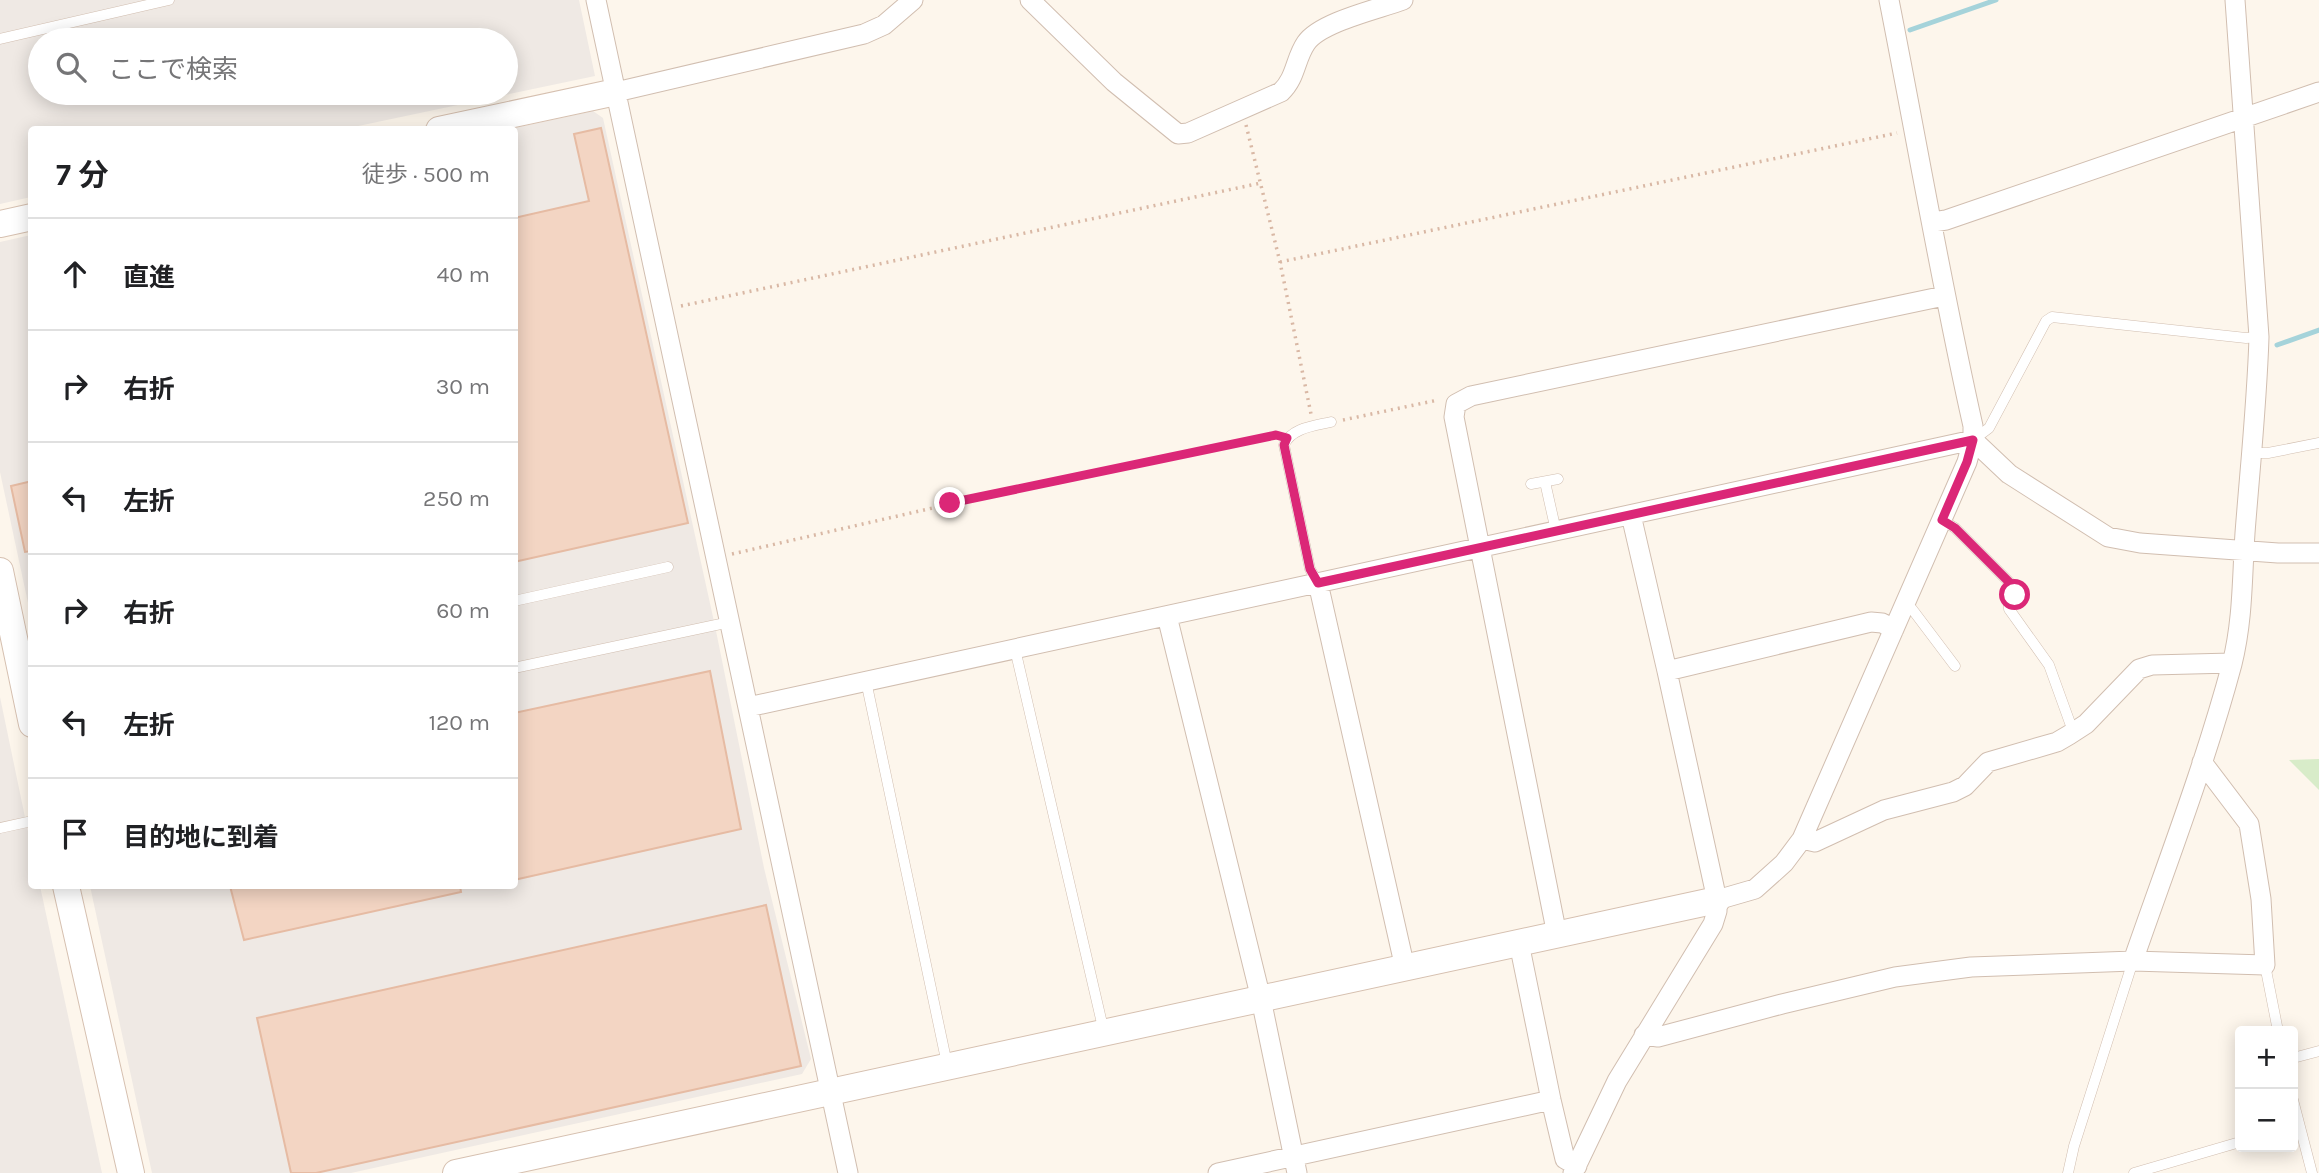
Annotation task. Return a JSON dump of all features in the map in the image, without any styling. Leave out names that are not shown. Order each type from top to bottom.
[{"type":"street","points":[[596,0],[848,1173]]},
{"type":"street","points":[[458,126],[864,34],[884,25],[913,0]]},
{"type":"street","points":[[1030,0],[1114,82],[1178,134],[1188,133],[1270,98],[1288,85],[1302,51],[1312,36],[1334,24],[1402,0]]},
{"type":"street","points":[[470,1172],[1717,900],[1755,889],[1784,863],[1802,839],[1967,462],[1973,440],[1973,426],[1944,296],[1933,222],[1889,0]]},
{"type":"street","points":[[2133,961],[2202,762],[2232,663],[2243,601],[2259,337],[2235,0]]},
{"type":"street","points":[[1933,222],[1946,220],[2319,92]]},
{"type":"street","points":[[0,224],[28,218]]},
{"type":"street","points":[[1558,935],[1479,548],[1454,417],[1456,404],[1471,396],[1944,296]]},
{"type":"street","points":[[748,707],[1973,440]]},
{"type":"street","points":[[1973,440],[2008,474],[2108,537],[2140,543],[2244,551],[2319,553]]},
{"type":"street","points":[[1519,943],[1551,1100],[1566,1159],[1575,1170],[1617,1081],[1713,923],[1717,911],[1717,900],[1631,515]]},
{"type":"street","points":[[0,571],[28,705]]},
{"type":"street","points":[[1318,583],[1405,968]]},
{"type":"street","points":[[1167,616],[1261,999],[1295,1165]]},
{"type":"street","points":[[1667,671],[1871,622],[1882,623],[1894,629]]},
{"type":"street","points":[[1802,839],[1815,842],[1884,810],[1953,793],[1965,786],[1988,762],[2057,742],[2087,724],[2139,669],[2152,665],[2232,663]]},
{"type":"street","points":[[1644,1035],[1658,1037],[1782,1004],[1908,976],[1971,967],[2133,961],[2265,965],[2261,900],[2249,824],[2202,762]]},
{"type":"street","points":[[67,889],[131,1173]]},
{"type":"street","points":[[1218,1173],[1295,1165],[1551,1100]]},
{"type":"lane","points":[[48,28],[169,0]]},
{"type":"lane","points":[[0,39],[28,33]]},
{"type":"lane","points":[[1973,440],[1989,428],[2046,321],[2052,317],[2246,338],[2259,337]]},
{"type":"lane","points":[[1318,583],[1310,569],[1284,445],[1287,438],[1299,430],[1331,422]]},
{"type":"lane","points":[[2251,453],[2268,453],[2319,443]]},
{"type":"lane","points":[[1531,484],[1558,479]]},
{"type":"lane","points":[[1545,482],[1556,531]]},
{"type":"lane","points":[[1942,520],[1955,528],[2016,589],[2009,602],[2009,609],[2049,665],[2070,723],[2076,731]]},
{"type":"lane","points":[[518,600],[668,567]]},
{"type":"lane","points":[[1904,605],[1912,609],[1955,666]]},
{"type":"lane","points":[[518,667],[730,622]]},
{"type":"lane","points":[[1014,649],[1104,1032]]},
{"type":"lane","points":[[866,681],[947,1067]]},
{"type":"lane","points":[[0,828],[28,822]]},
{"type":"lane","points":[[2068,1173],[2133,961]]},
{"type":"lane","points":[[2265,965],[2277,1026]]},
{"type":"lane","points":[[2298,1057],[2319,1051]]},
{"type":"lane","points":[[2298,1131],[2312,1173]]},
{"type":"lane","points":[[2134,1173],[2235,1143]]},
{"type":"path","points":[[1240,110],[1249,134],[1280,262],[1314,427]]},
{"type":"path","points":[[1280,262],[1913,129]]},
{"type":"path","points":[[663,310],[1261,183]]},
{"type":"path","points":[[1331,422],[1437,400],[1456,404]]},
{"type":"path","points":[[716,557],[950,503],[1249,440],[1276,435],[1287,438]]},
{"type":"shaded area","points":[[0,0],[579,0],[595,76],[518,92],[518,28],[28,28],[28,105],[458,105],[358,126],[28,126],[28,198],[0,204]]},
{"type":"shaded area","points":[[593,111],[603,118],[715,626],[764,868],[811,1059],[802,1074],[351,1173],[152,1173],[91,889],[518,889],[518,127]]},
{"type":"shaded area","points":[[28,236],[28,603],[0,472],[0,242]]},
{"type":"shaded area","points":[[0,697],[28,832],[28,889],[41,889],[102,1173],[0,1173]]},
{"type":"green space","points":[[2319,759],[2319,790],[2289,760]]},
{"type":"building","points":[[601,128],[688,523],[518,561],[518,217],[589,201],[574,134]]},
{"type":"building","points":[[28,482],[28,552],[25,552],[11,486]]},
{"type":"building","points":[[710,671],[741,829],[518,879],[518,712]]},
{"type":"building","points":[[231,889],[460,889],[461,892],[244,940]]},
{"type":"building","points":[[766,905],[801,1066],[316,1173],[291,1173],[257,1018]]},
{"type":"waterway","points":[[1910,30],[1996,0]]},
{"type":"waterway","points":[[2277,345],[2319,330]]},
{"type":"route","points":[[950,503],[1276,435],[1287,438],[1284,445],[1310,569],[1318,583],[1973,440],[1967,462],[1942,520],[1955,528],[2016,589],[2015,595]]}]
